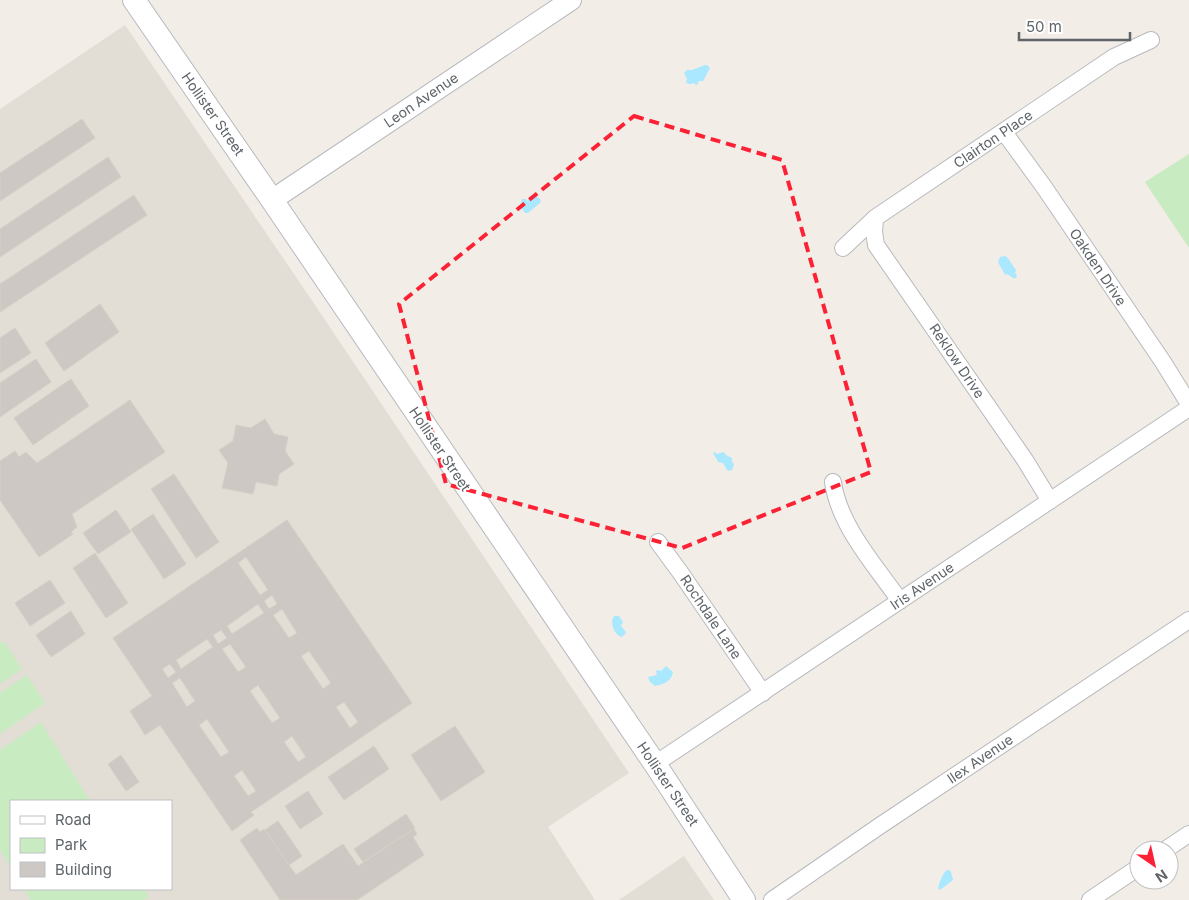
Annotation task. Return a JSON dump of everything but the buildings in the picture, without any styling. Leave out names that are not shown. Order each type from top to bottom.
[{"type":"main road","name":"Hollister Street","points":[[134,0],[655,764],[744,900]]},
{"type":"street","name":"Leon Avenue","points":[[272,200],[571,0]]},
{"type":"street","name":"Clairton Place","points":[[843,248],[875,218],[1114,57],[1151,40]]},
{"type":"street","name":"Oakden Drive","points":[[1004,132],[1044,187],[1189,404]]},
{"type":"street","name":"Reklow Drive","points":[[875,218],[874,232],[876,245],[1025,460],[1050,501]]},
{"type":"street","name":"Iris Avenue","points":[[655,764],[1189,408]]},
{"type":"street","points":[[833,482],[842,514],[853,534],[900,601]]},
{"type":"street","name":"Rochdale Lane","points":[[658,542],[763,693]]},
{"type":"street","name":"Ilex Avenue","points":[[772,900],[881,825],[1189,620]]},
{"type":"street","points":[[1090,900],[1129,874]]},
{"type":"highlighted area","points":[[634,116],[782,160],[871,472],[682,548],[446,484],[399,304]]},
{"type":"shaded area","points":[[125,25],[629,773],[548,827],[595,900],[0,900],[0,109]]},
{"type":"shaded area","points":[[684,856],[714,900],[619,900]]},
{"type":"green space","points":[[1189,154],[1189,248],[1145,182]]},
{"type":"green space","points":[[4,641],[22,669],[0,684],[0,643]]},
{"type":"green space","points":[[27,675],[45,703],[0,734],[0,693]]},
{"type":"green space","points":[[41,722],[89,800],[10,800],[10,866],[0,850],[0,750]]},
{"type":"green space","points":[[25,890],[145,890],[149,897],[144,900],[31,900]]},
{"type":"water","points":[[705,65],[710,68],[703,81],[699,81],[697,85],[686,82],[687,79],[684,73],[687,70]]},
{"type":"water","points":[[535,195],[541,202],[528,213],[525,213],[520,206],[522,199],[527,201]]},
{"type":"water","points":[[1005,256],[1016,270],[1016,278],[1005,275],[998,262],[1000,257]]},
{"type":"water","points":[[724,452],[732,458],[734,465],[732,470],[727,470],[723,463],[718,462],[713,453],[717,454]]},
{"type":"water","points":[[614,616],[619,616],[623,622],[621,626],[626,632],[622,637],[617,635],[613,628],[612,620]]},
{"type":"water","points":[[666,666],[673,672],[671,678],[655,686],[648,677],[657,675],[656,671],[661,671]]},
{"type":"water","points":[[947,870],[951,872],[953,880],[940,890],[938,888],[939,884]]}]
